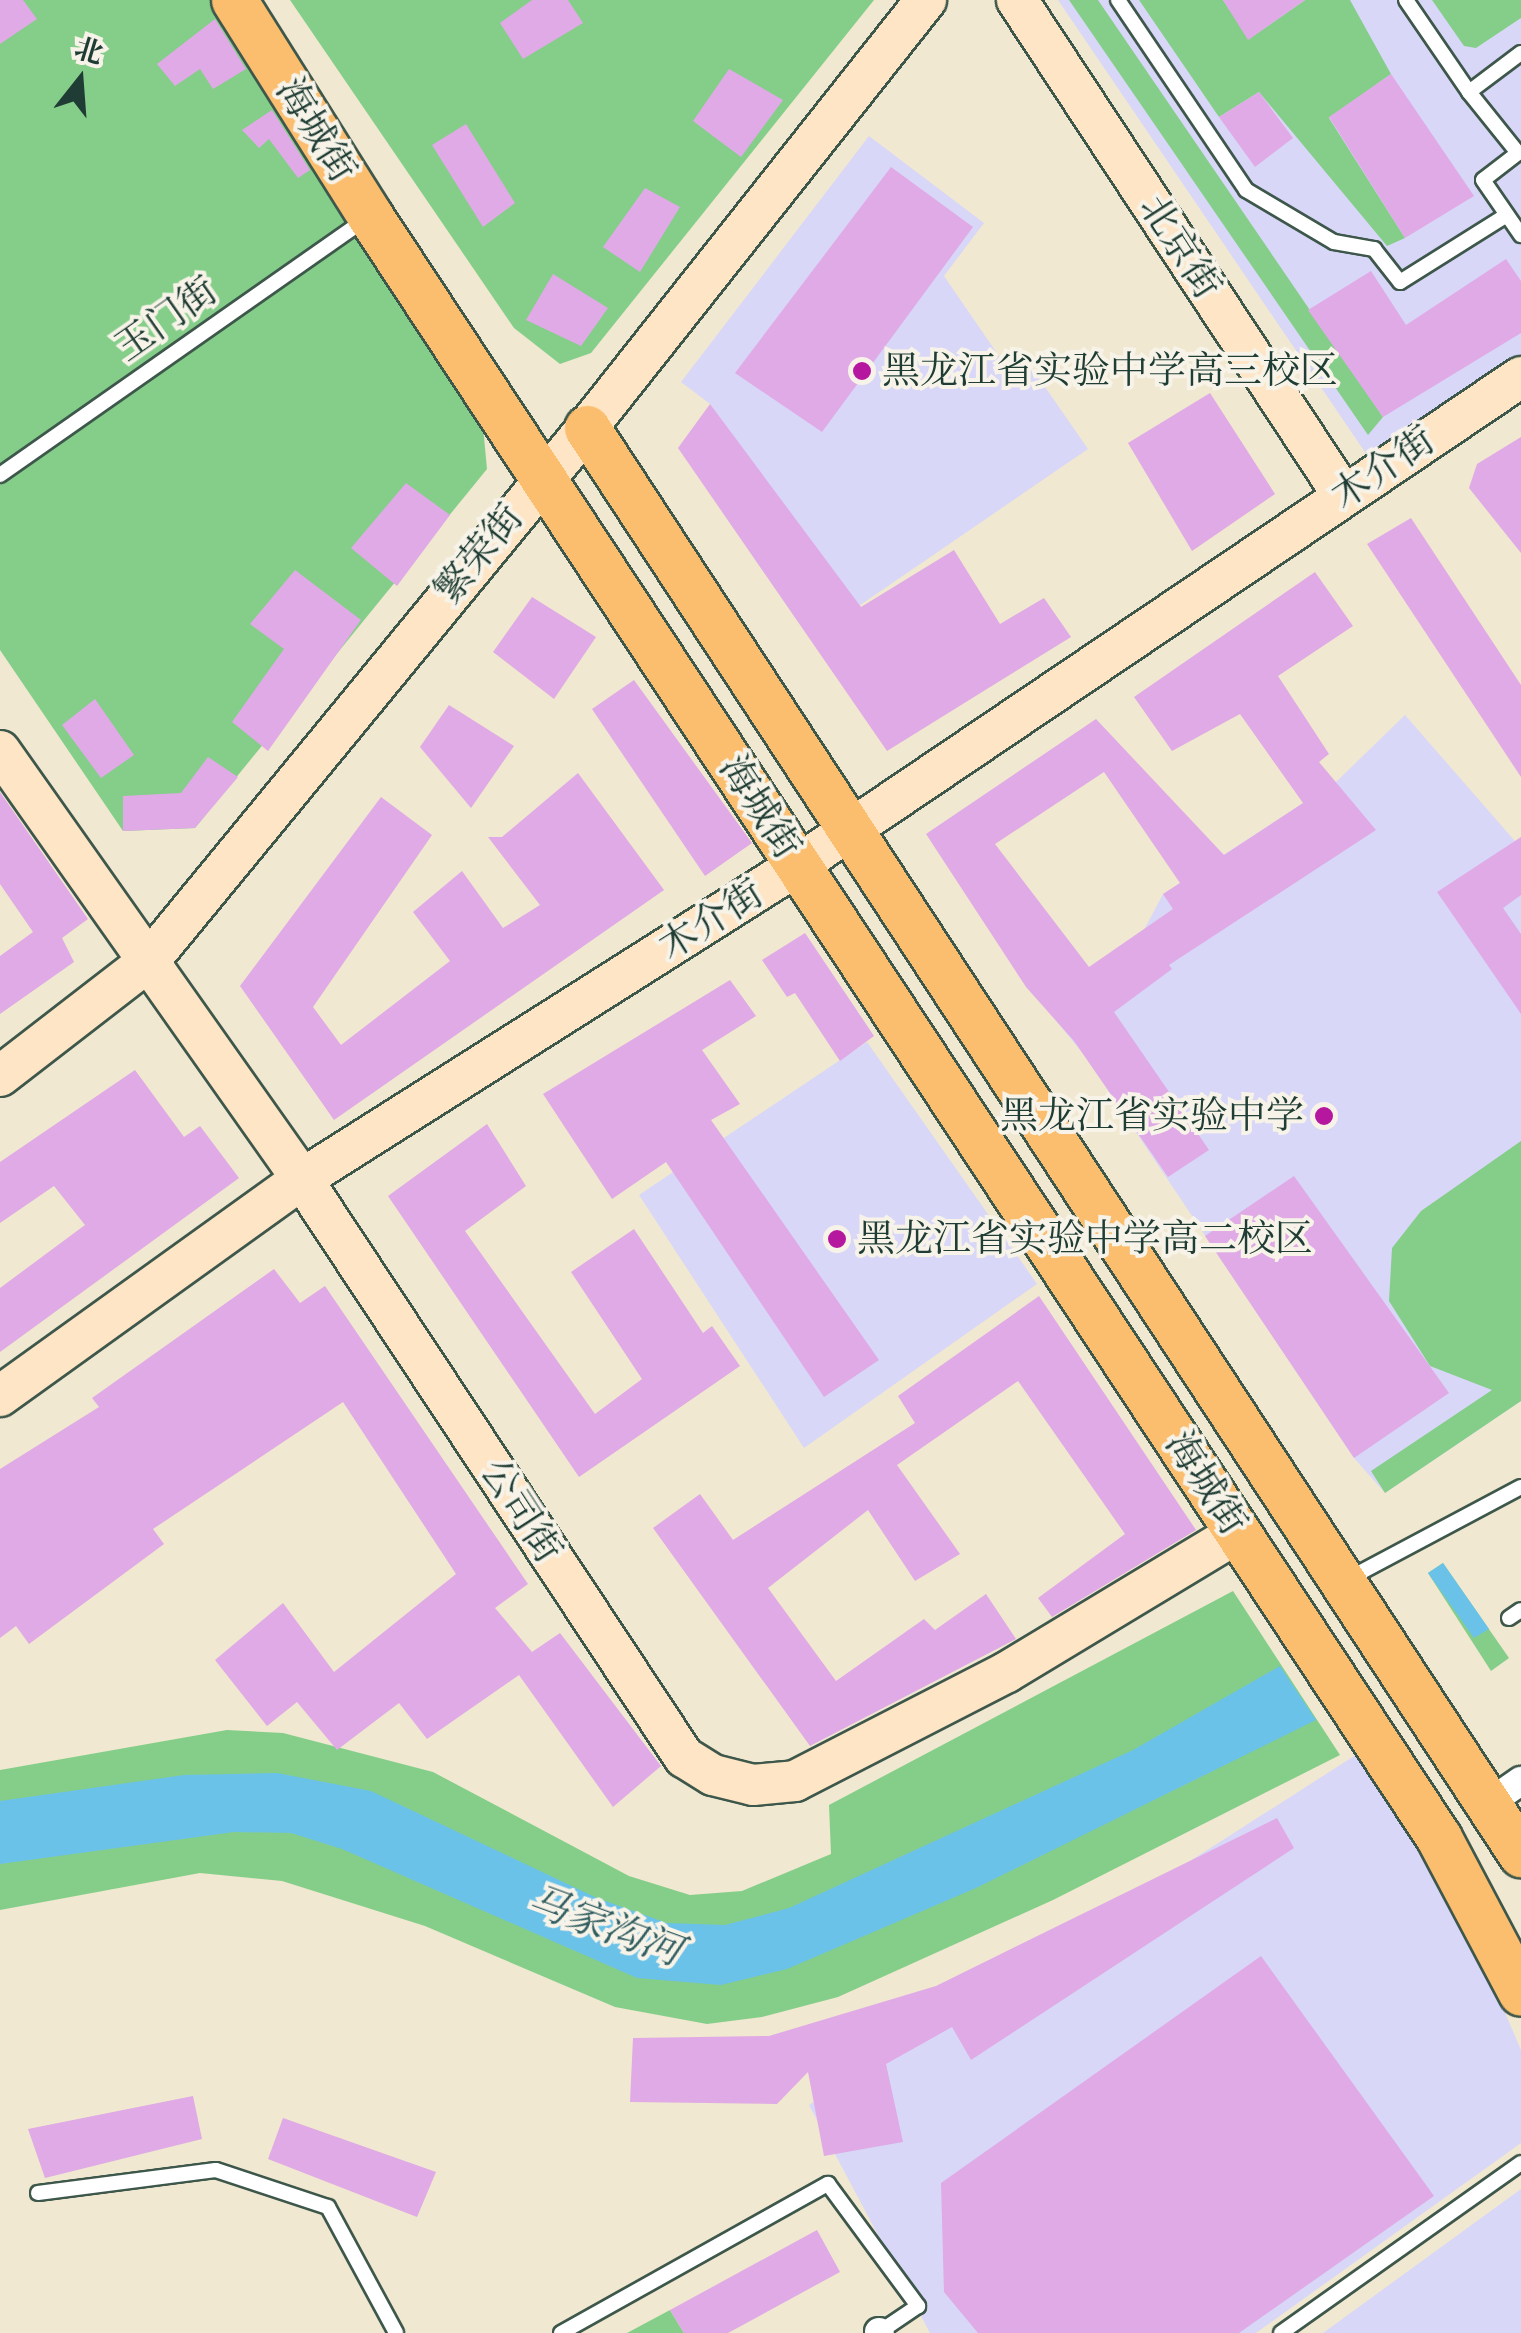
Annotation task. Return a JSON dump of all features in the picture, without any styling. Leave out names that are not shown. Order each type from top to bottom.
[{"type":"main road","name":"海城街","points":[[234,0],[370,216],[1440,1838],[1521,1994]]},
{"type":"main road","name":"海城街","points":[[587,428],[1346,1581],[1506,1791],[1521,1854]]},
{"type":"street","name":"繁荣街","points":[[0,1076],[150,961],[542,477],[587,428],[926,0]]},
{"type":"street","name":"北京街","points":[[1017,0],[1343,495]]},
{"type":"street","name":"木介街","points":[[0,1396],[302,1179],[852,830],[1521,377]]},
{"type":"street","name":"公司街","points":[[0,750],[302,1179],[684,1757],[714,1775],[754,1784],[795,1781],[1008,1672],[1239,1532]]},
{"type":"lane","points":[[1118,0],[1246,190],[1334,242],[1374,249],[1400,282],[1507,214]]},
{"type":"lane","points":[[1406,0],[1518,153],[1483,180],[1521,234]]},
{"type":"lane","points":[[1470,92],[1521,53]]},
{"type":"lane","name":"玉门街","points":[[0,475],[370,216]]},
{"type":"lane","points":[[1346,1581],[1521,1487]]},
{"type":"lane","points":[[1281,2333],[1521,2162]]},
{"type":"lane","points":[[38,2193],[216,2170],[328,2207],[396,2333]]},
{"type":"lane","points":[[561,2333],[828,2184],[918,2306],[879,2333]]},
{"type":"shaded area","points":[[1058,0],[1521,0],[1521,356],[1369,458]]},
{"type":"shaded area","name":"黑龙江省实验中学高三校区","points":[[869,136],[984,223],[944,276],[1001,359],[1018,348],[1088,449],[853,610],[710,404],[681,382]]},
{"type":"shaded area","name":"黑龙江省实验中学","points":[[1405,715],[1521,848],[1521,1401],[1385,1493],[1354,1458],[1085,1056],[1040,1001],[1144,930],[1163,894],[1336,782]]},
{"type":"shaded area","name":"黑龙江省实验中学高二校区","points":[[867,1042],[1037,1284],[804,1448],[639,1195]]},
{"type":"shaded area","points":[[1362,1751],[1482,1959],[1521,2050],[1521,2143],[1256,2333],[930,2333],[809,2105]]},
{"type":"shaded area","points":[[1521,2189],[1521,2333],[1323,2333]]},
{"type":"green space","points":[[0,0],[215,0],[481,406],[487,469],[195,828],[123,831],[0,650]]},
{"type":"green space","points":[[290,0],[874,0],[591,353],[560,364],[514,328]]},
{"type":"green space","points":[[1069,0],[1098,0],[1383,417],[1368,435]]},
{"type":"green space","points":[[1139,0],[1223,0],[1249,39],[1305,0],[1350,0],[1391,74],[1329,118],[1405,238],[1387,246],[1259,92],[1219,117]]},
{"type":"green space","points":[[1432,0],[1521,0],[1521,18],[1476,48],[1464,46]]},
{"type":"green space","points":[[1521,1141],[1521,1401],[1385,1493],[1371,1471],[1492,1390],[1430,1366],[1389,1301],[1392,1248],[1421,1211]]},
{"type":"green space","points":[[1443,1563],[1509,1658],[1491,1671],[1428,1573]]},
{"type":"green space","points":[[1233,1591],[1340,1755],[1053,1900],[838,1997],[762,2017],[707,2024],[615,2007],[425,1926],[282,1881],[200,1873],[0,1910],[0,1770],[227,1730],[283,1733],[433,1772],[629,1876],[690,1895],[742,1891],[831,1854],[829,1805]]},
{"type":"green space","points":[[670,2310],[684,2333],[627,2333]]},
{"type":"water","points":[[1443,1563],[1489,1629],[1474,1638],[1428,1573]]},
{"type":"water","name":"马家沟河","points":[[1280,1666],[1316,1720],[976,1888],[787,1969],[721,1985],[637,1978],[342,1849],[291,1833],[234,1832],[0,1864],[0,1801],[184,1775],[277,1773],[371,1791],[597,1898],[667,1923],[725,1925],[789,1908],[1133,1750]]},
{"type":"building","points":[[0,0],[23,0],[37,19],[0,44]]},
{"type":"building","points":[[532,0],[568,0],[583,23],[523,59],[500,23]]},
{"type":"building","points":[[1223,0],[1305,0],[1248,40]]},
{"type":"building","points":[[215,19],[246,69],[213,89],[200,69],[175,86],[157,64]]},
{"type":"building","points":[[729,69],[783,100],[741,157],[693,121]]},
{"type":"building","points":[[1391,74],[1474,196],[1405,238],[1329,117]]},
{"type":"building","points":[[1259,92],[1293,138],[1255,167],[1219,117]]},
{"type":"building","points":[[272,110],[310,170],[298,178],[269,139],[259,148],[242,130]]},
{"type":"building","points":[[466,124],[515,203],[483,227],[432,145]]},
{"type":"building","points":[[891,167],[973,227],[822,432],[735,373]]},
{"type":"building","points":[[645,188],[680,207],[640,272],[603,247]]},
{"type":"building","points":[[1506,259],[1521,281],[1521,333],[1383,417],[1308,310],[1371,271],[1406,325]]},
{"type":"building","points":[[553,274],[608,308],[581,346],[526,320]]},
{"type":"building","points":[[1210,393],[1275,494],[1192,551],[1128,443]]},
{"type":"building","points":[[710,404],[861,607],[954,550],[1000,624],[1044,598],[1071,637],[887,751],[678,448]]},
{"type":"building","points":[[1521,437],[1521,553],[1469,488],[1477,464]]},
{"type":"building","points":[[406,483],[450,515],[397,586],[351,548]]},
{"type":"building","points":[[1411,518],[1521,685],[1521,777],[1367,544]]},
{"type":"building","points":[[295,570],[361,620],[268,751],[232,722],[284,649],[250,624]]},
{"type":"building","points":[[1315,572],[1353,626],[1278,676],[1329,754],[1319,762],[1376,830],[1169,965],[1172,969],[1114,1012],[1209,1150],[1168,1177],[1074,1041],[1026,987],[926,834],[1096,719],[1224,855],[1303,803],[1240,714],[1172,751],[1134,697]],"holes":[[[1104,772],[1180,883],[1163,894],[1173,909],[1089,967],[995,844]]]},
{"type":"building","points":[[532,597],[596,637],[554,699],[493,652]]},
{"type":"building","points":[[634,680],[752,843],[705,876],[592,709]]},
{"type":"building","points":[[95,699],[134,755],[101,778],[62,725]]},
{"type":"building","points":[[449,705],[514,746],[471,808],[420,747]]},
{"type":"building","points":[[208,757],[238,777],[195,828],[123,831],[123,796],[181,793]]},
{"type":"building","points":[[578,773],[664,890],[334,1120],[240,986],[381,797],[432,835],[313,1007],[341,1045],[450,961],[413,912],[462,871],[503,928],[540,905],[488,837],[502,837]]},
{"type":"building","points":[[0,792],[88,919],[62,938],[74,962],[0,1014],[0,956],[33,932],[0,884]]},
{"type":"building","points":[[1521,837],[1521,895],[1503,908],[1521,934],[1521,1014],[1437,892]]},
{"type":"building","points":[[805,933],[874,1036],[840,1061],[795,993],[787,997],[762,960]]},
{"type":"building","points":[[730,980],[756,1016],[702,1050],[740,1104],[711,1120],[879,1360],[824,1397],[666,1162],[612,1199],[543,1094]]},
{"type":"building","points":[[135,1070],[184,1137],[200,1126],[239,1178],[0,1352],[0,1288],[85,1225],[54,1186],[0,1223],[0,1162]]},
{"type":"building","points":[[487,1124],[526,1186],[465,1231],[595,1414],[642,1379],[571,1272],[634,1229],[703,1333],[712,1326],[740,1366],[579,1477],[388,1196]]},
{"type":"building","points":[[1294,1176],[1449,1393],[1354,1458],[1205,1236]]},
{"type":"building","points":[[274,1269],[300,1303],[325,1286],[528,1584],[495,1608],[532,1652],[560,1633],[661,1766],[613,1807],[519,1675],[427,1739],[399,1703],[337,1750],[297,1702],[267,1726],[215,1660],[283,1603],[334,1672],[456,1574],[343,1402],[153,1529],[164,1544],[29,1644],[16,1626],[0,1638],[0,1469],[99,1407],[92,1398]]},
{"type":"building","points":[[1039,1296],[1196,1530],[1052,1617],[1038,1598],[1125,1534],[1018,1381],[897,1465],[960,1554],[915,1581],[868,1510],[768,1588],[836,1681],[924,1619],[935,1630],[986,1594],[1016,1639],[810,1746],[653,1528],[700,1494],[733,1540],[915,1423],[898,1396]]},
{"type":"building","points":[[1277,1818],[1294,1848],[971,2060],[952,2027],[886,2064],[903,2142],[824,2156],[808,2072],[777,2104],[630,2102],[633,2038],[769,2036],[936,1986]]},
{"type":"building","points":[[1261,1956],[1434,2196],[1239,2333],[978,2333],[944,2292],[941,2183]]},
{"type":"building","points":[[193,2096],[202,2139],[45,2178],[28,2129]]},
{"type":"building","points":[[283,2118],[436,2172],[417,2217],[268,2159]]},
{"type":"building","points":[[817,2230],[840,2272],[728,2333],[684,2333],[670,2310]]},
{"type":"place","name":"黑龙江省实验中学高三校区","points":[[862,371]]},
{"type":"place","name":"黑龙江省实验中学","points":[[1324,1116]]},
{"type":"place","name":"黑龙江省实验中学高二校区","points":[[837,1239]]}]
